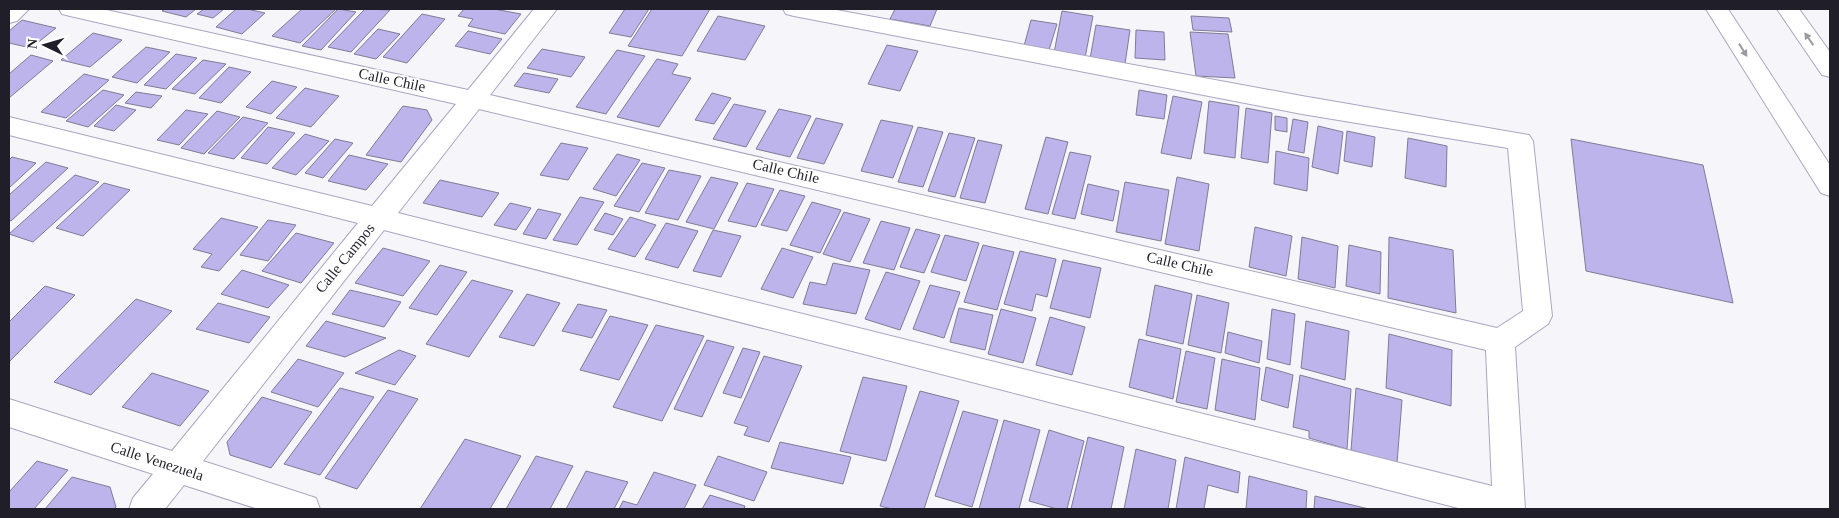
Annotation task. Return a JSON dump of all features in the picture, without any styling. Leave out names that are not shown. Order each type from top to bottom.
[{"type":"street","points":[[9,16],[18,9]]},
{"type":"street","name":"Calle Chile","points":[[70,9],[474,98],[1500,341]]},
{"type":"street","name":"Calle Campos","points":[[145,509],[546,9]]},
{"type":"street","points":[[9,126],[379,216],[1046,390],[1509,508],[1500,341],[1538,316],[1520,141],[1293,103],[830,12],[794,9]]},
{"type":"street","points":[[1717,9],[1830,186]]},
{"type":"street","points":[[1788,9],[1830,68]]},
{"type":"street","name":"Calle Venezuela","points":[[9,413],[304,509]]},
{"type":"building","points":[[165,9],[196,9],[186,17],[162,11]]},
{"type":"building","points":[[204,9],[224,9],[213,18],[197,14]]},
{"type":"building","points":[[236,9],[247,9],[265,13],[242,34],[216,27]]},
{"type":"building","points":[[302,9],[336,9],[300,43],[272,36]]},
{"type":"building","points":[[338,9],[356,12],[321,50],[302,46]]},
{"type":"building","points":[[365,9],[390,10],[351,52],[328,47]]},
{"type":"building","points":[[464,9],[494,9],[521,14],[505,34],[468,26],[473,19],[458,16]]},
{"type":"building","points":[[625,9],[649,9],[631,37],[609,33]]},
{"type":"building","points":[[652,9],[710,9],[682,56],[628,46]]},
{"type":"building","points":[[895,9],[937,9],[930,26],[890,19]]},
{"type":"building","points":[[1062,11],[1093,16],[1085,58],[1054,53]]},
{"type":"building","points":[[422,14],[445,19],[407,63],[383,57]]},
{"type":"building","points":[[718,16],[765,26],[745,60],[697,51]]},
{"type":"building","points":[[1191,16],[1229,18],[1232,32],[1193,30]]},
{"type":"building","points":[[22,20],[56,28],[31,48],[9,43],[9,31]]},
{"type":"building","points":[[1031,20],[1057,24],[1049,50],[1024,46]]},
{"type":"building","points":[[1096,25],[1130,30],[1125,64],[1090,59]]},
{"type":"building","points":[[378,29],[400,34],[376,59],[354,54]]},
{"type":"building","points":[[1136,30],[1164,32],[1165,60],[1135,58]]},
{"type":"building","points":[[468,31],[502,39],[490,54],[455,46]]},
{"type":"building","points":[[1190,32],[1228,34],[1235,78],[1196,76]]},
{"type":"building","points":[[93,33],[122,40],[90,67],[61,60]]},
{"type":"building","points":[[887,45],[918,51],[900,91],[868,84]]},
{"type":"building","points":[[146,47],[170,52],[137,83],[112,77]]},
{"type":"building","points":[[542,49],[585,57],[571,77],[527,68]]},
{"type":"building","points":[[617,50],[645,56],[606,114],[576,107]]},
{"type":"building","points":[[176,54],[197,58],[166,89],[144,85]]},
{"type":"building","points":[[31,55],[53,61],[9,98],[9,74]]},
{"type":"building","points":[[657,59],[678,64],[672,74],[691,78],[659,127],[617,117]]},
{"type":"building","points":[[203,60],[226,64],[195,94],[172,89]]},
{"type":"building","points":[[229,67],[251,72],[221,103],[199,98]]},
{"type":"building","points":[[524,73],[558,79],[549,93],[514,86]]},
{"type":"building","points":[[84,74],[109,80],[66,118],[41,112]]},
{"type":"building","points":[[272,81],[297,87],[271,114],[246,107]]},
{"type":"building","points":[[305,88],[339,96],[311,127],[276,118]]},
{"type":"building","points":[[103,90],[124,95],[88,127],[66,121]]},
{"type":"building","points":[[1139,90],[1167,95],[1164,119],[1136,115]]},
{"type":"building","points":[[136,92],[162,96],[151,108],[125,103]]},
{"type":"building","points":[[712,93],[731,98],[714,124],[695,120]]},
{"type":"building","points":[[1173,96],[1202,102],[1191,159],[1161,153]]},
{"type":"building","points":[[1209,101],[1239,106],[1235,158],[1204,153]]},
{"type":"building","points":[[734,104],[766,111],[746,147],[713,139]]},
{"type":"building","points":[[116,105],[136,110],[114,131],[94,126]]},
{"type":"building","points":[[403,106],[427,110],[432,120],[401,162],[366,155]]},
{"type":"building","points":[[1246,108],[1272,113],[1268,163],[1241,158]]},
{"type":"building","points":[[779,109],[811,116],[790,157],[756,149]]},
{"type":"building","points":[[186,110],[208,114],[179,145],[157,140]]},
{"type":"building","points":[[217,111],[240,117],[204,154],[181,148]]},
{"type":"building","points":[[1275,116],[1287,118],[1287,132],[1275,130]]},
{"type":"building","points":[[243,117],[268,123],[234,159],[208,153]]},
{"type":"building","points":[[816,118],[843,124],[824,164],[797,158]]},
{"type":"building","points":[[1293,119],[1308,122],[1304,153],[1288,150]]},
{"type":"building","points":[[881,120],[913,126],[893,178],[861,171]]},
{"type":"building","points":[[1318,126],[1343,132],[1338,174],[1312,167]]},
{"type":"building","points":[[268,127],[295,133],[267,164],[241,158]]},
{"type":"building","points":[[918,127],[943,132],[923,187],[898,182]]},
{"type":"building","points":[[1347,131],[1375,137],[1372,167],[1344,161]]},
{"type":"building","points":[[949,133],[975,138],[955,197],[928,191]]},
{"type":"building","points":[[305,134],[329,141],[296,175],[272,168]]},
{"type":"building","points":[[1046,137],[1068,142],[1048,214],[1025,209]]},
{"type":"building","points":[[1408,138],[1447,146],[1446,187],[1405,178]]},
{"type":"building","points":[[335,139],[353,143],[323,178],[305,173]]},
{"type":"building","points":[[1571,139],[1703,165],[1733,303],[1586,271]]},
{"type":"building","points":[[978,140],[1002,145],[985,203],[960,198]]},
{"type":"building","points":[[561,143],[588,148],[568,180],[540,175]]},
{"type":"building","points":[[1276,151],[1309,158],[1307,191],[1274,184]]},
{"type":"building","points":[[1070,152],[1091,156],[1075,219],[1052,214]]},
{"type":"building","points":[[617,154],[640,160],[616,196],[593,189]]},
{"type":"building","points":[[349,155],[388,164],[366,190],[328,181]]},
{"type":"building","points":[[12,157],[36,163],[9,188],[9,160]]},
{"type":"building","points":[[46,162],[68,168],[11,221],[9,220],[9,195]]},
{"type":"building","points":[[642,163],[665,168],[639,212],[614,206]]},
{"type":"building","points":[[669,170],[701,176],[678,220],[645,213]]},
{"type":"building","points":[[75,175],[99,182],[33,242],[9,234]]},
{"type":"building","points":[[711,177],[738,183],[714,229],[686,222]]},
{"type":"building","points":[[1177,177],[1209,184],[1199,251],[1165,244]]},
{"type":"building","points":[[440,180],[499,193],[482,217],[423,203]]},
{"type":"building","points":[[1125,182],[1169,190],[1161,241],[1116,232]]},
{"type":"building","points":[[104,183],[130,190],[83,236],[56,228]]},
{"type":"building","points":[[747,183],[774,189],[756,227],[728,221]]},
{"type":"building","points":[[1088,184],[1119,191],[1113,221],[1081,214]]},
{"type":"building","points":[[780,190],[805,196],[787,231],[761,225]]},
{"type":"building","points":[[580,197],[604,202],[577,245],[553,240]]},
{"type":"building","points":[[812,202],[841,210],[820,253],[790,245]]},
{"type":"building","points":[[510,203],[531,208],[516,230],[494,225]]},
{"type":"building","points":[[538,209],[561,214],[546,239],[523,234]]},
{"type":"building","points":[[844,212],[870,219],[850,262],[823,254]]},
{"type":"building","points":[[605,213],[623,219],[613,235],[594,230]]},
{"type":"building","points":[[630,217],[656,225],[635,257],[608,249]]},
{"type":"building","points":[[221,218],[258,227],[219,271],[201,267],[212,254],[193,249]]},
{"type":"building","points":[[268,220],[296,225],[268,261],[240,255]]},
{"type":"building","points":[[881,221],[910,228],[894,270],[863,263]]},
{"type":"building","points":[[666,223],[698,231],[678,268],[645,259]]},
{"type":"building","points":[[1255,227],[1292,236],[1286,276],[1249,267]]},
{"type":"building","points":[[916,229],[940,235],[924,273],[900,267]]},
{"type":"building","points":[[713,230],[741,236],[721,277],[693,271]]},
{"type":"building","points":[[296,233],[334,243],[301,283],[262,271]]},
{"type":"building","points":[[945,235],[979,243],[966,281],[931,272]]},
{"type":"building","points":[[1302,237],[1338,246],[1335,288],[1298,279]]},
{"type":"building","points":[[1389,237],[1453,250],[1456,313],[1388,298]]},
{"type":"building","points":[[983,245],[1014,252],[997,310],[964,302]]},
{"type":"building","points":[[1349,245],[1381,252],[1380,294],[1346,286]]},
{"type":"building","points":[[383,248],[430,261],[403,296],[355,283]]},
{"type":"building","points":[[782,248],[813,257],[793,298],[761,289]]},
{"type":"building","points":[[1020,251],[1056,259],[1047,297],[1036,294],[1032,311],[1004,304]]},
{"type":"building","points":[[1063,260],[1101,268],[1090,318],[1050,308]]},
{"type":"building","points":[[833,263],[870,270],[856,314],[803,304],[810,282],[826,285]]},
{"type":"building","points":[[440,265],[467,272],[437,315],[409,308]]},
{"type":"building","points":[[242,270],[289,285],[268,308],[221,294]]},
{"type":"building","points":[[886,272],[920,281],[900,330],[865,319]]},
{"type":"building","points":[[472,280],[513,291],[469,357],[426,344]]},
{"type":"building","points":[[930,285],[960,292],[944,338],[913,329]]},
{"type":"building","points":[[1155,285],[1192,294],[1183,344],[1146,335]]},
{"type":"building","points":[[45,286],[75,295],[9,362],[9,322]]},
{"type":"building","points":[[350,290],[401,302],[384,327],[332,314]]},
{"type":"building","points":[[527,294],[560,303],[534,346],[499,337]]},
{"type":"building","points":[[1197,295],[1229,303],[1221,353],[1188,345]]},
{"type":"building","points":[[136,299],[172,311],[91,395],[54,382]]},
{"type":"building","points":[[218,303],[270,317],[249,343],[196,329]]},
{"type":"building","points":[[578,304],[607,310],[592,338],[562,331]]},
{"type":"building","points":[[959,308],[993,315],[985,350],[950,342]]},
{"type":"building","points":[[1001,309],[1036,318],[1023,363],[988,354]]},
{"type":"building","points":[[1272,309],[1295,314],[1290,365],[1267,359]]},
{"type":"building","points":[[610,316],[648,325],[619,380],[580,370]]},
{"type":"building","points":[[1050,317],[1085,327],[1072,375],[1036,365]]},
{"type":"building","points":[[326,321],[386,338],[345,357],[306,346]]},
{"type":"building","points":[[1306,321],[1349,331],[1345,380],[1301,368]]},
{"type":"building","points":[[656,325],[704,336],[662,421],[613,407]]},
{"type":"building","points":[[1228,332],[1262,341],[1259,363],[1225,353]]},
{"type":"building","points":[[1389,334],[1452,350],[1451,406],[1386,388]]},
{"type":"building","points":[[1139,339],[1181,349],[1173,399],[1129,387]]},
{"type":"building","points":[[707,340],[734,347],[702,417],[674,409]]},
{"type":"building","points":[[743,348],[760,352],[741,398],[723,393]]},
{"type":"building","points":[[399,350],[416,356],[395,385],[355,373]]},
{"type":"building","points":[[1186,351],[1215,358],[1207,409],[1176,402]]},
{"type":"building","points":[[764,356],[802,366],[769,442],[744,435],[748,427],[734,423]]},
{"type":"building","points":[[298,359],[344,373],[318,407],[271,392]]},
{"type":"building","points":[[1222,359],[1260,368],[1255,420],[1215,410]]},
{"type":"building","points":[[1266,367],[1293,375],[1288,408],[1261,400]]},
{"type":"building","points":[[152,373],[209,391],[180,426],[122,407]]},
{"type":"building","points":[[1300,375],[1351,389],[1347,449],[1309,438],[1309,431],[1293,427]]},
{"type":"building","points":[[863,377],[907,386],[886,461],[840,451]]},
{"type":"building","points":[[340,388],[374,397],[320,475],[284,464]]},
{"type":"building","points":[[1356,388],[1402,400],[1397,463],[1351,450]]},
{"type":"building","points":[[388,390],[418,399],[357,489],[325,478]]},
{"type":"building","points":[[920,391],[959,401],[924,509],[892,509],[880,506]]},
{"type":"building","points":[[262,397],[312,412],[271,468],[230,455],[227,442]]},
{"type":"building","points":[[963,411],[998,420],[972,507],[935,496]]},
{"type":"building","points":[[1004,420],[1040,430],[1019,509],[979,509]]},
{"type":"building","points":[[1049,430],[1084,441],[1067,509],[1057,509],[1029,501]]},
{"type":"building","points":[[1088,437],[1124,447],[1111,509],[1071,509]]},
{"type":"building","points":[[465,439],[521,456],[490,509],[420,509]]},
{"type":"building","points":[[780,442],[851,457],[843,484],[771,468]]},
{"type":"building","points":[[1136,449],[1176,460],[1168,509],[1124,509]]},
{"type":"building","points":[[536,456],[573,466],[550,509],[506,509]]},
{"type":"building","points":[[718,456],[767,472],[754,501],[704,485]]},
{"type":"building","points":[[1185,457],[1240,472],[1238,493],[1208,485],[1204,509],[1176,509]]},
{"type":"building","points":[[37,461],[68,470],[34,509],[9,509],[9,492]]},
{"type":"building","points":[[586,471],[628,482],[614,509],[566,509]]},
{"type":"building","points":[[654,472],[696,485],[684,509],[619,509],[623,501],[637,505]]},
{"type":"building","points":[[1249,476],[1307,491],[1306,509],[1246,509]]},
{"type":"building","points":[[72,477],[110,487],[116,507],[114,509],[45,509]]},
{"type":"building","points":[[710,495],[745,506],[744,509],[702,509]]},
{"type":"building","points":[[1315,496],[1369,509],[1314,509]]}]
